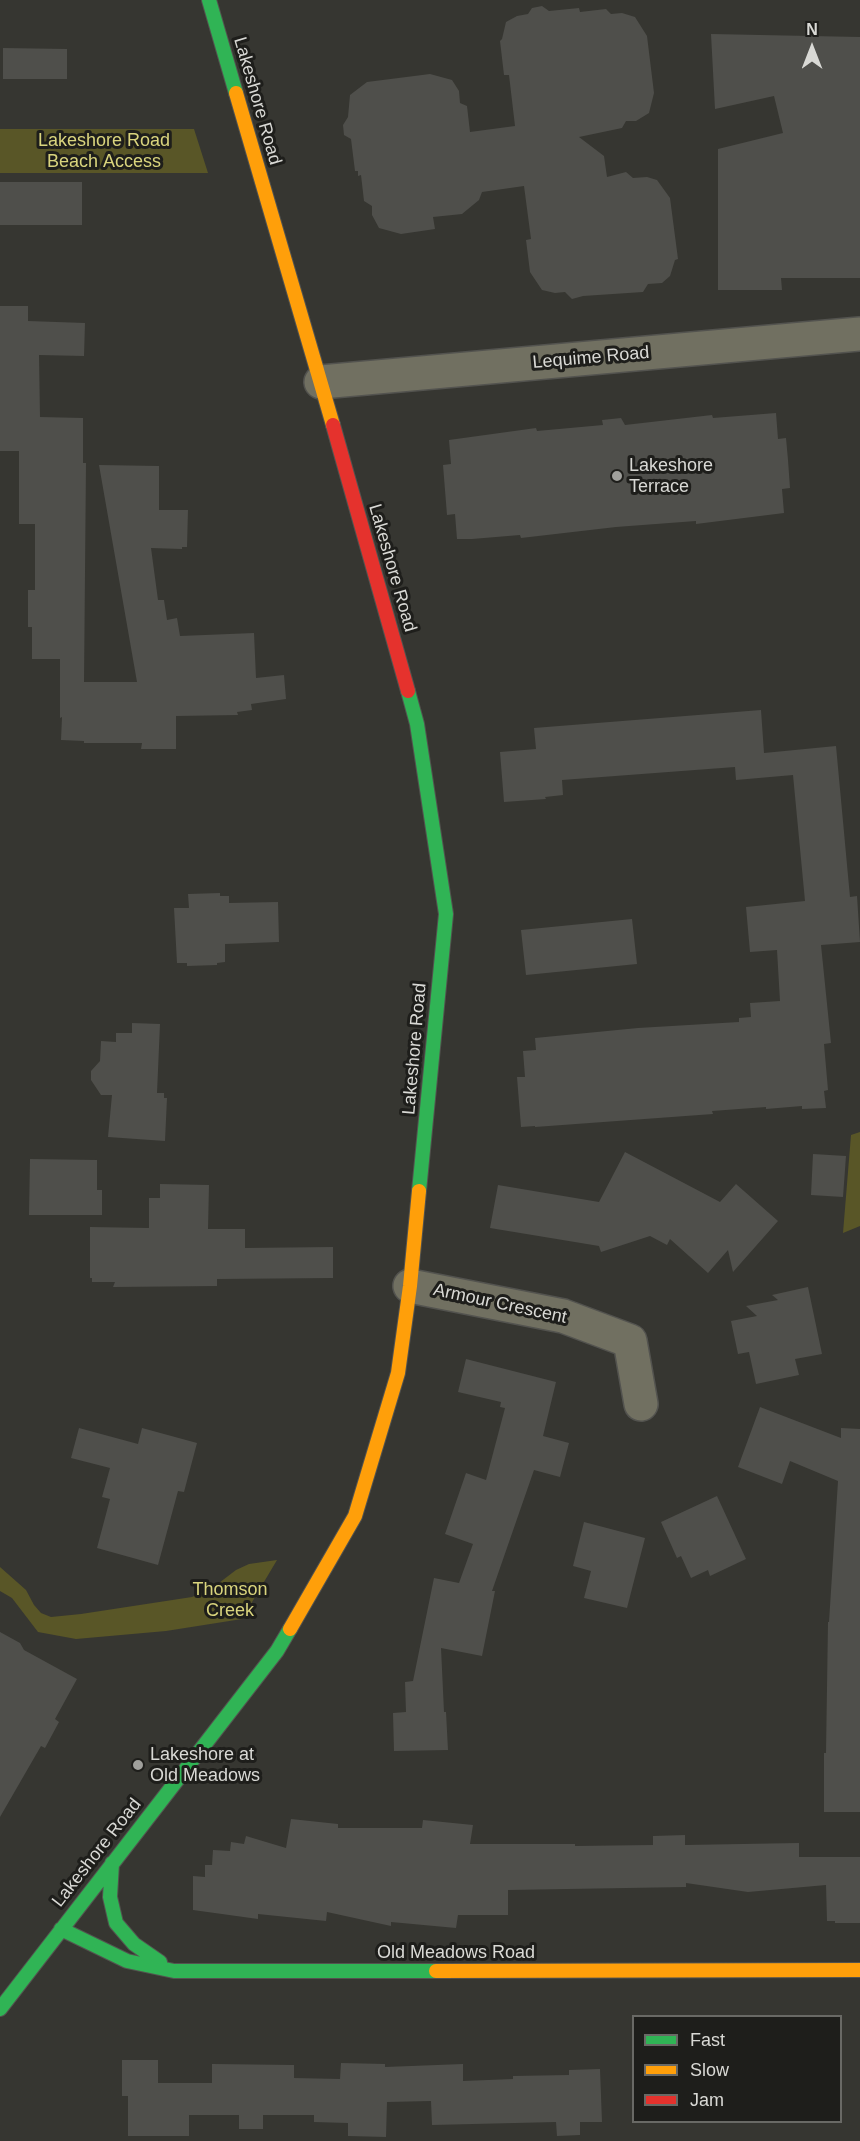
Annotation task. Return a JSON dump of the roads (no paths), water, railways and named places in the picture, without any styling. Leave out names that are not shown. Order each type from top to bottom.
[{"type":"main road","name":"Lakeshore Road","points":[[0,2009],[277,1651],[355,1516],[398,1373],[410,1286],[446,914],[417,724],[321,382],[209,0]]},
{"type":"main road","points":[[112,1863],[110,1898],[116,1923],[134,1944],[174,1971]]},
{"type":"main road","name":"Old Meadows Road","points":[[61,1929],[127,1961],[174,1971],[860,1970]]},
{"type":"street","name":"Lequime Road","points":[[321,382],[860,334]]},
{"type":"street","name":"Armour Crescent","points":[[410,1286],[563,1316],[630,1341],[641,1404]]},
{"type":"place","name":"Lakeshore Terrace","points":[[617,476]]},
{"type":"place","name":"Lakeshore at Old Meadows","points":[[138,1765]]},
{"type":"park label","name":"Lakeshore Road Beach Access","points":[[104,151]]},
{"type":"park label","name":"Thomson Creek","points":[[230,1600]]}]
